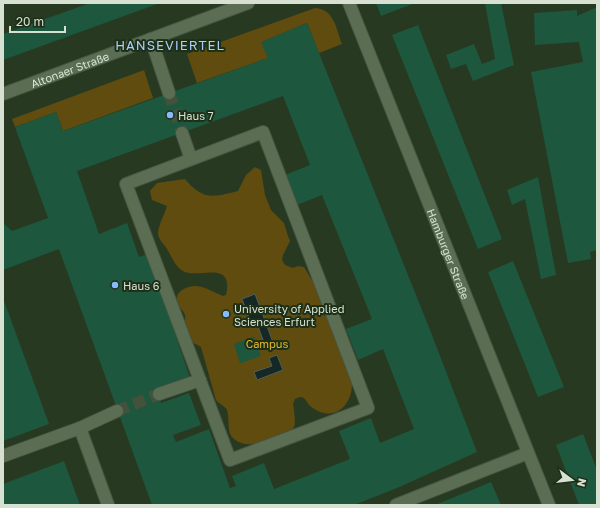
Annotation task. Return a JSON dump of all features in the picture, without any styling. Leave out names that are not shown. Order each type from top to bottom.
[{"type":"street","name":"Altonaer Straße","points":[[3,94],[248,3]]},
{"type":"street","name":"Hamburger Straße","points":[[349,3],[549,505]]},
{"type":"street","points":[[151,39],[169,93]]},
{"type":"street","points":[[182,132],[191,159]]},
{"type":"street","points":[[263,132],[368,408],[230,460],[200,380],[126,184],[263,132]]},
{"type":"street","points":[[159,394],[200,380]]},
{"type":"street","points":[[3,456],[80,428],[117,411]]},
{"type":"street","points":[[80,428],[108,505]]},
{"type":"street","points":[[396,505],[528,453]]},
{"type":"green space","points":[[315,8],[326,12],[333,20],[342,44],[319,53],[307,23],[262,42],[268,58],[197,83],[187,54]]},
{"type":"green space","points":[[144,70],[153,98],[63,131],[56,112],[15,127],[12,119]]},
{"type":"green space","name":"Campus","points":[[255,167],[261,170],[265,195],[271,210],[284,223],[290,241],[282,260],[285,265],[293,268],[298,266],[304,267],[317,289],[323,303],[323,314],[335,327],[352,385],[348,401],[344,407],[338,411],[325,413],[310,406],[304,398],[301,397],[295,399],[293,404],[295,423],[293,429],[258,443],[246,444],[234,439],[230,433],[227,410],[216,400],[201,347],[190,341],[182,326],[185,315],[178,304],[177,299],[181,291],[193,286],[203,287],[223,296],[226,295],[226,278],[217,273],[210,272],[189,273],[178,267],[158,235],[159,226],[167,206],[152,200],[150,191],[157,183],[185,179],[191,186],[203,194],[209,196],[222,195],[238,191],[246,175]]},
{"type":"water","points":[[255,294],[274,345],[266,348],[256,321],[251,323],[242,299]]},
{"type":"water","points":[[277,355],[283,370],[257,380],[254,372],[272,366],[269,358]]},
{"type":"building","points":[[90,3],[160,3],[3,60],[3,34]]},
{"type":"building","points":[[376,3],[415,3],[381,16]]},
{"type":"building","points":[[485,3],[501,3],[514,65],[473,81],[466,64],[451,69],[446,55],[474,44],[482,64],[495,59]]},
{"type":"building","points":[[597,7],[597,250],[590,252],[591,259],[568,263],[531,72],[583,62],[579,42],[535,45],[534,13],[577,10],[577,16]]},
{"type":"building","points":[[307,23],[430,330],[477,452],[397,488],[354,505],[152,505],[59,249],[3,270],[3,223],[12,231],[48,218],[15,127],[56,112],[63,131],[268,58],[261,42]],"holes":[[[283,96],[310,165],[285,175],[297,205],[322,195],[372,319],[346,329],[358,360],[383,349],[414,429],[380,443],[371,418],[339,431],[350,459],[274,489],[264,463],[232,476],[236,486],[230,488],[209,429],[176,442],[173,435],[201,425],[189,393],[161,403],[159,394],[190,378],[148,254],[139,257],[127,223],[99,234],[77,171]]]},
{"type":"building","points":[[418,25],[502,239],[478,249],[392,35]]},
{"type":"building","points":[[538,177],[556,275],[541,279],[525,199],[512,205],[507,190]]},
{"type":"building","points":[[513,261],[564,387],[538,397],[488,272]]},
{"type":"building","points":[[3,298],[49,424],[3,441]]},
{"type":"building","points":[[254,337],[261,356],[240,363],[234,344]]},
{"type":"building","points":[[583,434],[597,470],[597,505],[579,505],[556,445]]},
{"type":"building","points":[[64,461],[80,505],[3,505],[3,484]]},
{"type":"building","points":[[491,482],[501,505],[435,505]]},
{"type":"tunnel","points":[[169,93],[182,133]]},
{"type":"tunnel","points":[[117,411],[159,394]]},
{"type":"place","name":"Haus 7","points":[[170,115]]},
{"type":"place","name":"Haus 6","points":[[115,285]]},
{"type":"place","name":"University of Applied Sciences Erfurt","points":[[226,314]]},
{"type":"district","name":"HANSEVIERTEL","points":[[170,45]]}]
